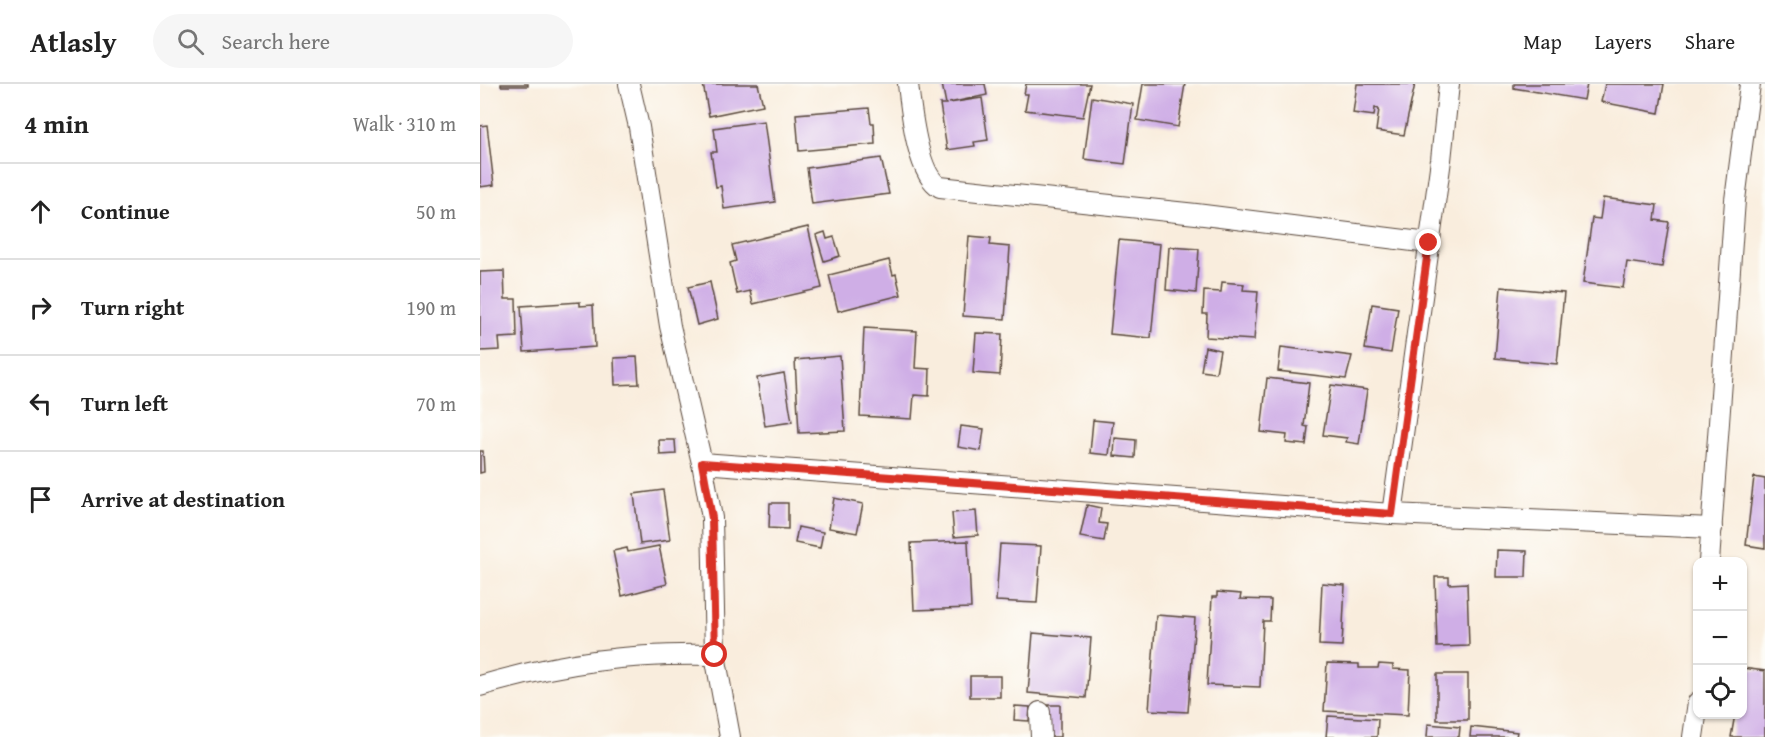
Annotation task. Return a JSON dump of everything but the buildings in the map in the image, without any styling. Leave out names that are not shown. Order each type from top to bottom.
[{"type":"street","points":[[629,84],[639,127],[670,326],[702,463],[712,518],[715,655],[730,737]]},
{"type":"street","points":[[908,84],[925,170],[933,184],[940,187],[1196,214],[1429,243]]},
{"type":"street","points":[[1392,514],[1449,84]]},
{"type":"street","points":[[1709,557],[1735,200],[1750,84]]},
{"type":"street","points":[[702,463],[1392,514],[1712,528]]},
{"type":"street","points":[[480,686],[538,669],[592,660],[655,654],[715,655]]},
{"type":"street","points":[[1040,712],[1041,737]]},
{"type":"street","points":[[1693,737],[1696,719]]},
{"type":"route","points":[[715,655],[712,518],[702,463],[1392,514],[1429,243]]}]
